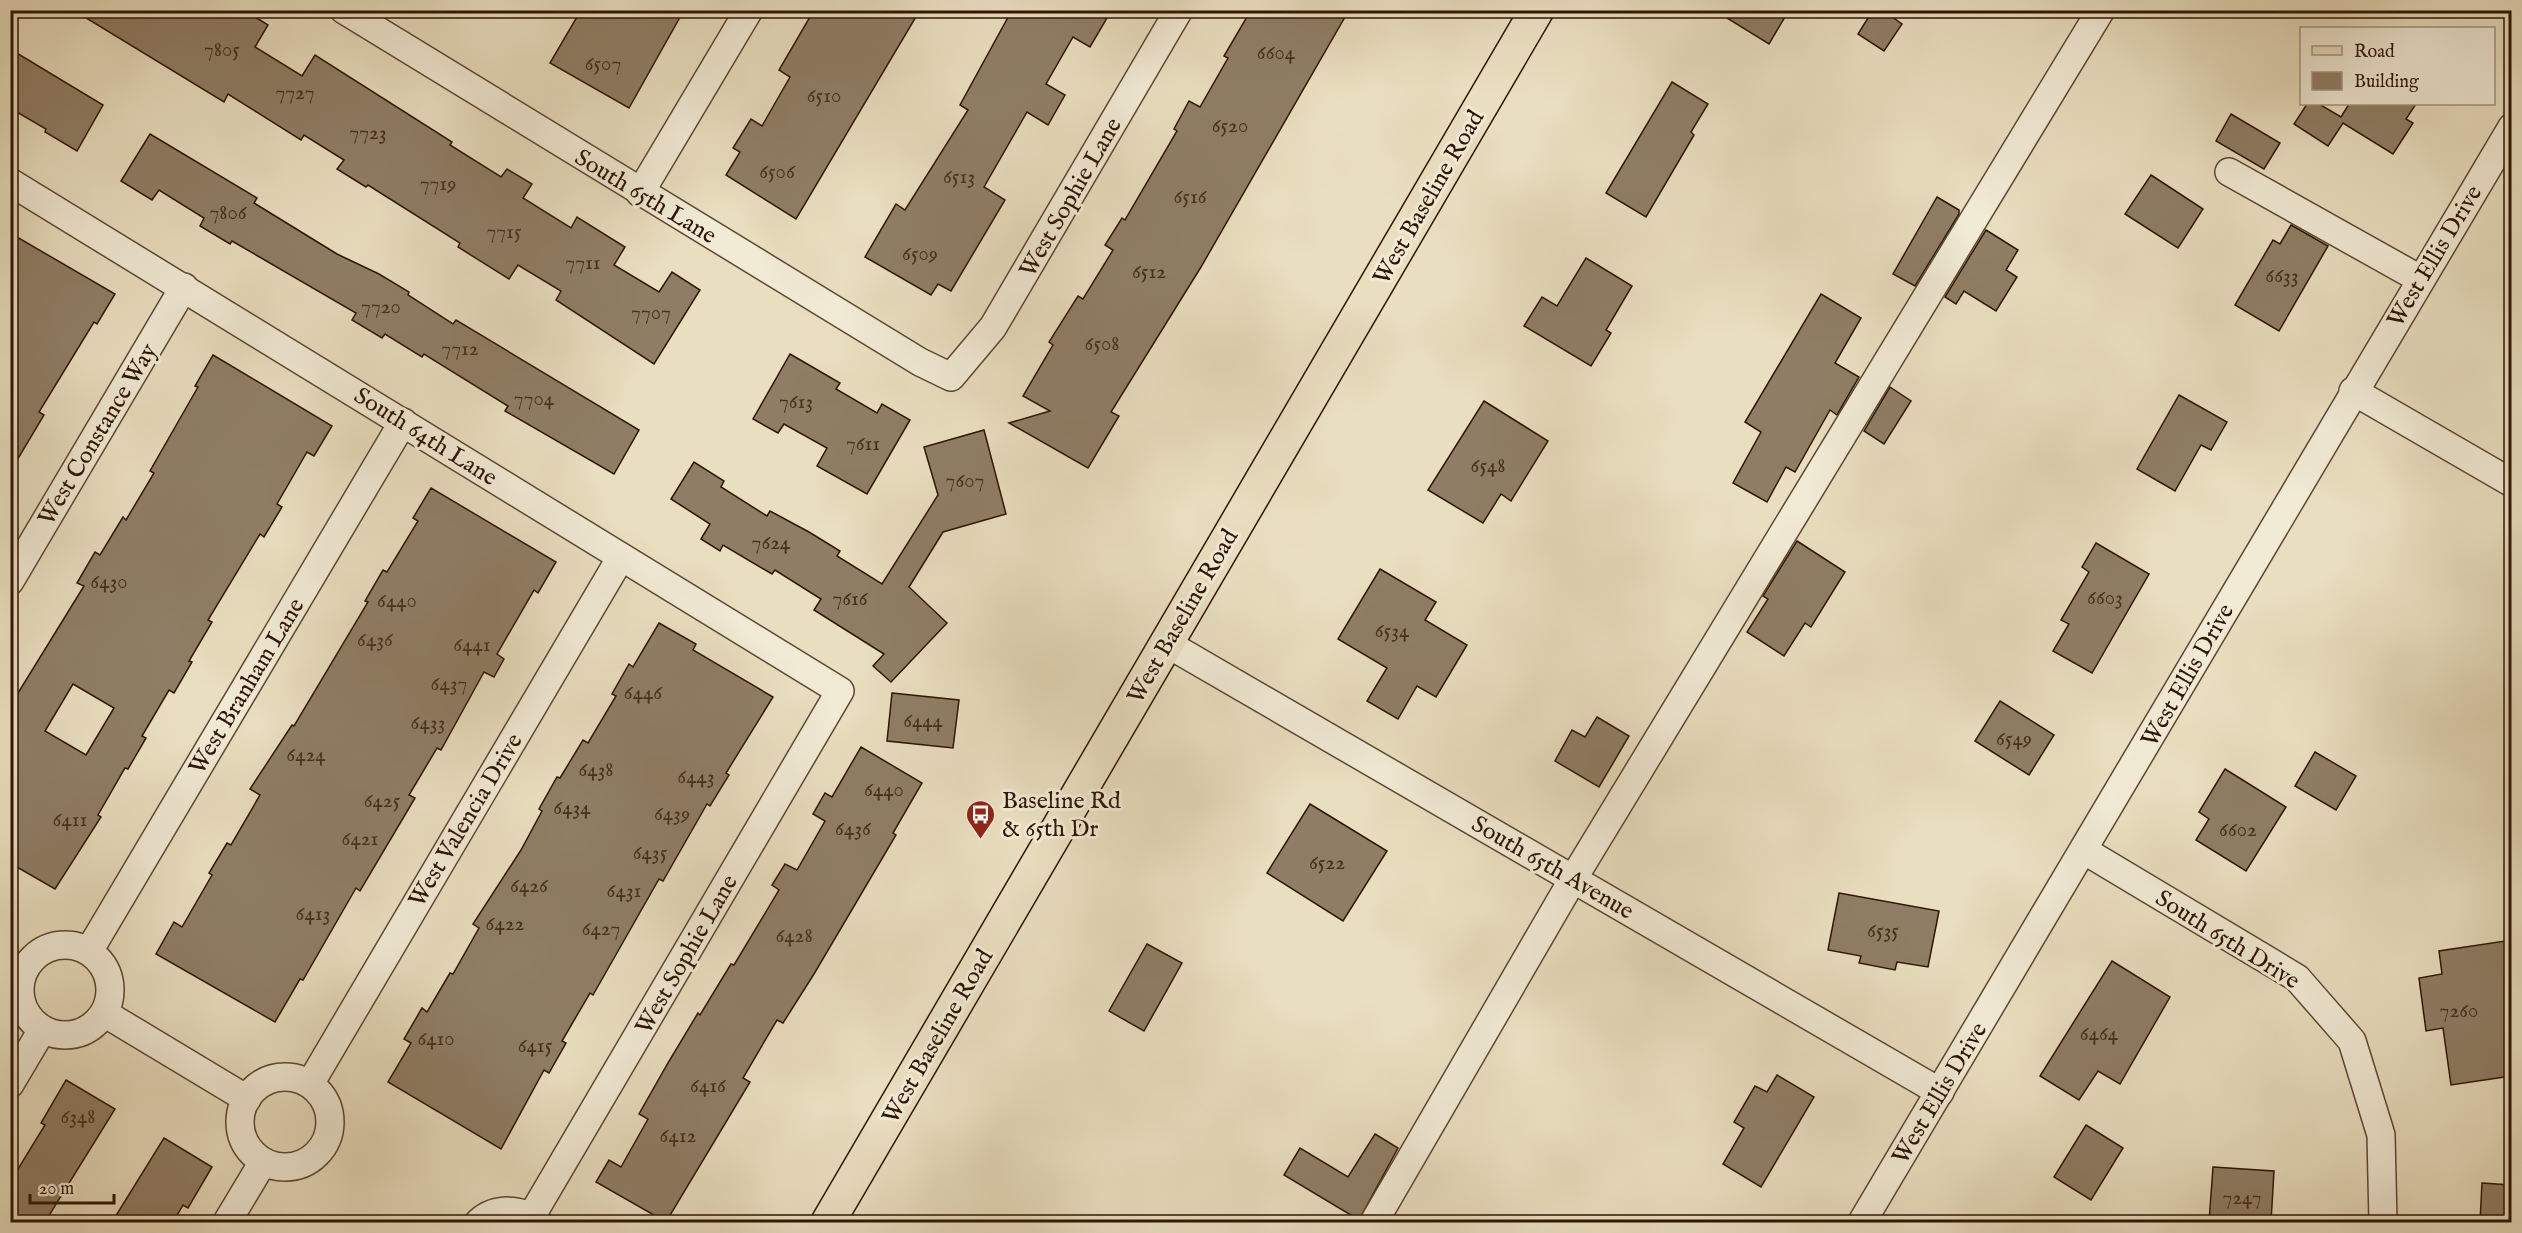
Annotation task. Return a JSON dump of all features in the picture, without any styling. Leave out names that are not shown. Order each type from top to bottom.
[{"type":"main road","name":"West Baseline Road","points":[[828,1222],[1538,10]]},
{"type":"street","name":"South 65th Lane","points":[[344,10],[640,193],[920,362],[951,377]]},
{"type":"street","points":[[640,193],[749,10]]},
{"type":"street","name":"West Sophie Lane","points":[[951,377],[993,327],[1179,10]]},
{"type":"street","points":[[1374,1222],[1573,879],[2101,10]]},
{"type":"street","name":"West Ellis Drive","points":[[1862,1222],[2085,851],[2353,391],[2511,127]]},
{"type":"street","points":[[2229,172],[2420,279]]},
{"type":"street","name":"South 64th Lane","points":[[10,182],[840,691]]},
{"type":"street","name":"West Constance Way","points":[[10,581],[184,287]]},
{"type":"street","points":[[2353,391],[2511,483]]},
{"type":"street","name":"West Branham Lane","points":[[89,951],[403,422]]},
{"type":"street","name":"West Valencia Drive","points":[[310,1084],[621,557]]},
{"type":"street","name":"South 65th Avenue","points":[[1166,643],[1940,1092]]},
{"type":"street","name":"West Sophie Lane","points":[[479,1222],[495,1213],[507,1211],[534,1220],[840,691]]},
{"type":"street","name":"South 65th Drive","points":[[2085,851],[2297,978],[2352,1041],[2381,1135],[2383,1222]]},
{"type":"street","points":[[59,945],[80,947],[89,951],[100,960],[111,986],[110,1000],[104,1013],[95,1024],[83,1032],[69,1036],[55,1035],[42,1029],[31,1021],[24,1009],[20,995],[18,964],[59,945]]},
{"type":"street","points":[[104,1013],[246,1100]]},
{"type":"street","points":[[10,1084],[42,1029]]},
{"type":"street","points":[[282,1077],[296,1078],[310,1084],[321,1094],[329,1108],[331,1123],[328,1139],[320,1152],[308,1162],[293,1167],[277,1167],[263,1162],[251,1153],[240,1127],[241,1113],[246,1100],[255,1088],[282,1077]]},
{"type":"street","points":[[227,1222],[263,1162]]},
{"type":"building","points":[[73,10],[244,10],[268,25],[255,47],[302,76],[315,55],[452,142],[450,145],[501,177],[507,169],[532,184],[523,198],[571,228],[577,217],[625,247],[614,265],[659,292],[672,272],[700,290],[654,364],[556,300],[561,291],[518,265],[509,279],[458,247],[460,243],[368,185],[366,187],[337,169],[344,160],[304,135],[301,140],[228,94],[224,102]]},
{"type":"building","points":[[581,10],[684,10],[629,108],[550,63]]},
{"type":"building","points":[[814,10],[920,10],[796,219],[726,175],[740,152],[733,148],[751,119],[762,126],[790,77],[779,70]]},
{"type":"building","points":[[1012,10],[1093,10],[1107,18],[1090,47],[1073,37],[1046,84],[1065,95],[1048,125],[1027,112],[984,187],[1005,200],[951,291],[938,284],[931,295],[865,257],[896,204],[905,210],[968,110],[960,105]]},
{"type":"building","points":[[1251,10],[1349,10],[1201,267],[1111,412],[1119,416],[1088,468],[1009,423],[1050,411],[1023,396],[1053,345],[1049,342],[1078,296],[1083,299],[1113,250],[1105,245],[1122,218],[1125,220],[1177,131],[1174,129],[1189,101],[1200,107],[1228,58],[1224,56]]},
{"type":"building","points":[[1714,10],[1789,10],[1769,44]]},
{"type":"building","points":[[1873,10],[1882,10],[1902,24],[1884,51],[1858,34]]},
{"type":"building","points":[[10,49],[103,105],[77,151],[10,108]]},
{"type":"building","points":[[1672,82],[1708,104],[1691,132],[1694,135],[1646,217],[1606,193]]},
{"type":"building","points":[[2306,105],[2321,105],[2341,117],[2348,105],[2415,105],[2406,119],[2413,123],[2393,154],[2343,123],[2328,146],[2294,124]]},
{"type":"building","points":[[2231,114],[2280,143],[2264,169],[2216,141]]},
{"type":"building","points":[[150,134],[257,198],[254,203],[337,254],[379,274],[409,292],[408,295],[453,324],[456,320],[639,430],[614,474],[505,411],[508,406],[424,354],[422,357],[385,334],[382,338],[352,320],[356,313],[232,241],[230,244],[200,226],[204,218],[159,190],[152,200],[121,181]]},
{"type":"building","points":[[2151,175],[2203,209],[2178,248],[2125,214]]},
{"type":"building","points":[[1937,197],[1959,210],[1959,214],[1915,286],[1893,274]]},
{"type":"building","points":[[2291,225],[2328,246],[2279,331],[2235,305],[2273,240],[2280,244]]},
{"type":"building","points":[[1986,230],[2018,250],[2006,270],[2017,277],[1996,311],[1964,291],[1956,304],[1945,297]]},
{"type":"building","points":[[10,233],[115,294],[97,324],[94,322],[39,412],[44,415],[10,472]]},
{"type":"building","points":[[1586,258],[1632,286],[1606,330],[1611,333],[1591,366],[1524,326],[1542,297],[1557,306]]},
{"type":"building","points":[[1821,294],[1861,318],[1835,363],[1859,377],[1837,415],[1830,410],[1795,472],[1786,467],[1767,502],[1733,483],[1761,432],[1745,422]]},
{"type":"building","points":[[790,354],[840,383],[836,389],[877,413],[882,404],[910,420],[867,494],[817,466],[827,448],[784,424],[778,433],[753,419]]},
{"type":"building","points":[[213,355],[332,426],[314,456],[307,452],[277,504],[282,507],[264,537],[260,534],[208,620],[212,622],[189,661],[192,662],[174,693],[169,690],[142,736],[146,738],[128,769],[125,768],[98,815],[101,817],[55,889],[10,863],[10,706],[84,586],[77,583],[95,552],[100,555],[123,517],[126,520],[154,473],[150,471],[198,387],[195,386]],"holes":[[[73,684],[114,708],[86,755],[45,731]]]},
{"type":"building","points":[[1890,387],[1911,401],[1884,444],[1864,431]]},
{"type":"building","points":[[2179,395],[2227,422],[2211,450],[2201,445],[2175,491],[2137,469]]},
{"type":"building","points":[[1484,401],[1548,441],[1511,501],[1501,494],[1483,523],[1428,490]]},
{"type":"building","points":[[984,430],[1006,514],[943,532],[909,587],[947,623],[891,682],[873,666],[884,654],[814,610],[821,599],[775,570],[772,574],[723,545],[720,551],[701,539],[710,524],[671,499],[694,462],[724,481],[721,487],[767,516],[770,511],[809,532],[840,551],[837,556],[882,584],[938,495],[924,447]]},
{"type":"building","points":[[431,488],[556,562],[538,593],[534,590],[497,654],[504,659],[494,677],[484,672],[441,750],[437,748],[409,795],[415,798],[360,891],[356,888],[303,980],[300,979],[275,1022],[156,954],[174,922],[182,927],[212,875],[209,873],[227,843],[231,845],[260,795],[250,789],[292,725],[294,726],[368,602],[365,601],[383,570],[387,572],[418,521],[413,518]]},
{"type":"building","points":[[1797,541],[1845,572],[1811,627],[1805,623],[1784,656],[1747,632],[1768,599],[1763,596]]},
{"type":"building","points":[[2096,543],[2149,574],[2092,673],[2053,651],[2069,624],[2061,620],[2089,572],[2082,567]]},
{"type":"building","points":[[1380,569],[1436,602],[1425,620],[1467,645],[1436,697],[1417,686],[1398,719],[1367,701],[1387,668],[1338,639]]},
{"type":"building","points":[[659,623],[696,644],[693,650],[773,697],[726,773],[729,775],[710,806],[707,804],[663,881],[659,879],[593,995],[590,993],[562,1041],[566,1043],[549,1073],[544,1070],[501,1149],[388,1082],[411,1043],[404,1039],[422,1008],[427,1012],[450,973],[453,974],[479,928],[473,924],[521,850],[542,811],[539,809],[557,777],[560,778],[583,740],[588,743],[616,696],[612,694],[629,664],[633,667]]},
{"type":"building","points":[[892,693],[959,700],[953,748],[887,741]]},
{"type":"building","points":[[2000,701],[2054,735],[2029,775],[1975,741]]},
{"type":"building","points":[[1597,717],[1629,736],[1599,787],[1555,761],[1572,730],[1585,737]]},
{"type":"building","points":[[861,747],[922,783],[893,833],[896,835],[814,974],[783,1023],[777,1020],[743,1078],[750,1082],[666,1222],[596,1182],[609,1160],[621,1167],[648,1119],[639,1114],[668,1063],[731,964],[734,965],[779,890],[772,885],[785,864],[797,870],[825,821],[813,814],[825,793],[832,797]]},
{"type":"building","points":[[2315,752],[2356,776],[2336,810],[2295,786]]},
{"type":"building","points":[[2225,769],[2286,807],[2246,871],[2196,840],[2209,819],[2199,812]]},
{"type":"building","points":[[1310,804],[1387,851],[1343,921],[1267,873]]},
{"type":"building","points":[[1839,893],[1939,911],[1928,967],[1897,962],[1895,970],[1859,963],[1861,956],[1828,950]]},
{"type":"building","points":[[2505,941],[2511,985],[2511,1076],[2451,1085],[2443,1028],[2426,1031],[2419,978],[2442,974],[2439,951]]},
{"type":"building","points":[[1147,944],[1182,963],[1144,1031],[1109,1011]]},
{"type":"building","points":[[2112,961],[2170,997],[2120,1084],[2098,1071],[2079,1100],[2040,1076]]},
{"type":"building","points":[[1777,1075],[1814,1097],[1761,1187],[1723,1164],[1744,1128],[1734,1122],[1755,1086],[1767,1092]]},
{"type":"building","points":[[66,1080],[115,1109],[45,1222],[10,1222],[10,1182],[45,1125],[41,1123]]},
{"type":"building","points":[[2086,1125],[2123,1148],[2091,1200],[2054,1177]]},
{"type":"building","points":[[1375,1134],[1398,1148],[1359,1220],[1284,1175],[1300,1148],[1348,1177]]},
{"type":"building","points":[[164,1138],[212,1167],[188,1208],[183,1205],[173,1222],[112,1222]]},
{"type":"building","points":[[2213,1167],[2274,1171],[2271,1222],[2209,1222]]},
{"type":"building","points":[[2482,1183],[2511,1185],[2511,1222],[2480,1222]]},
{"type":"place","name":"Baseline Rd & 65th Dr","points":[[981,840]]}]
